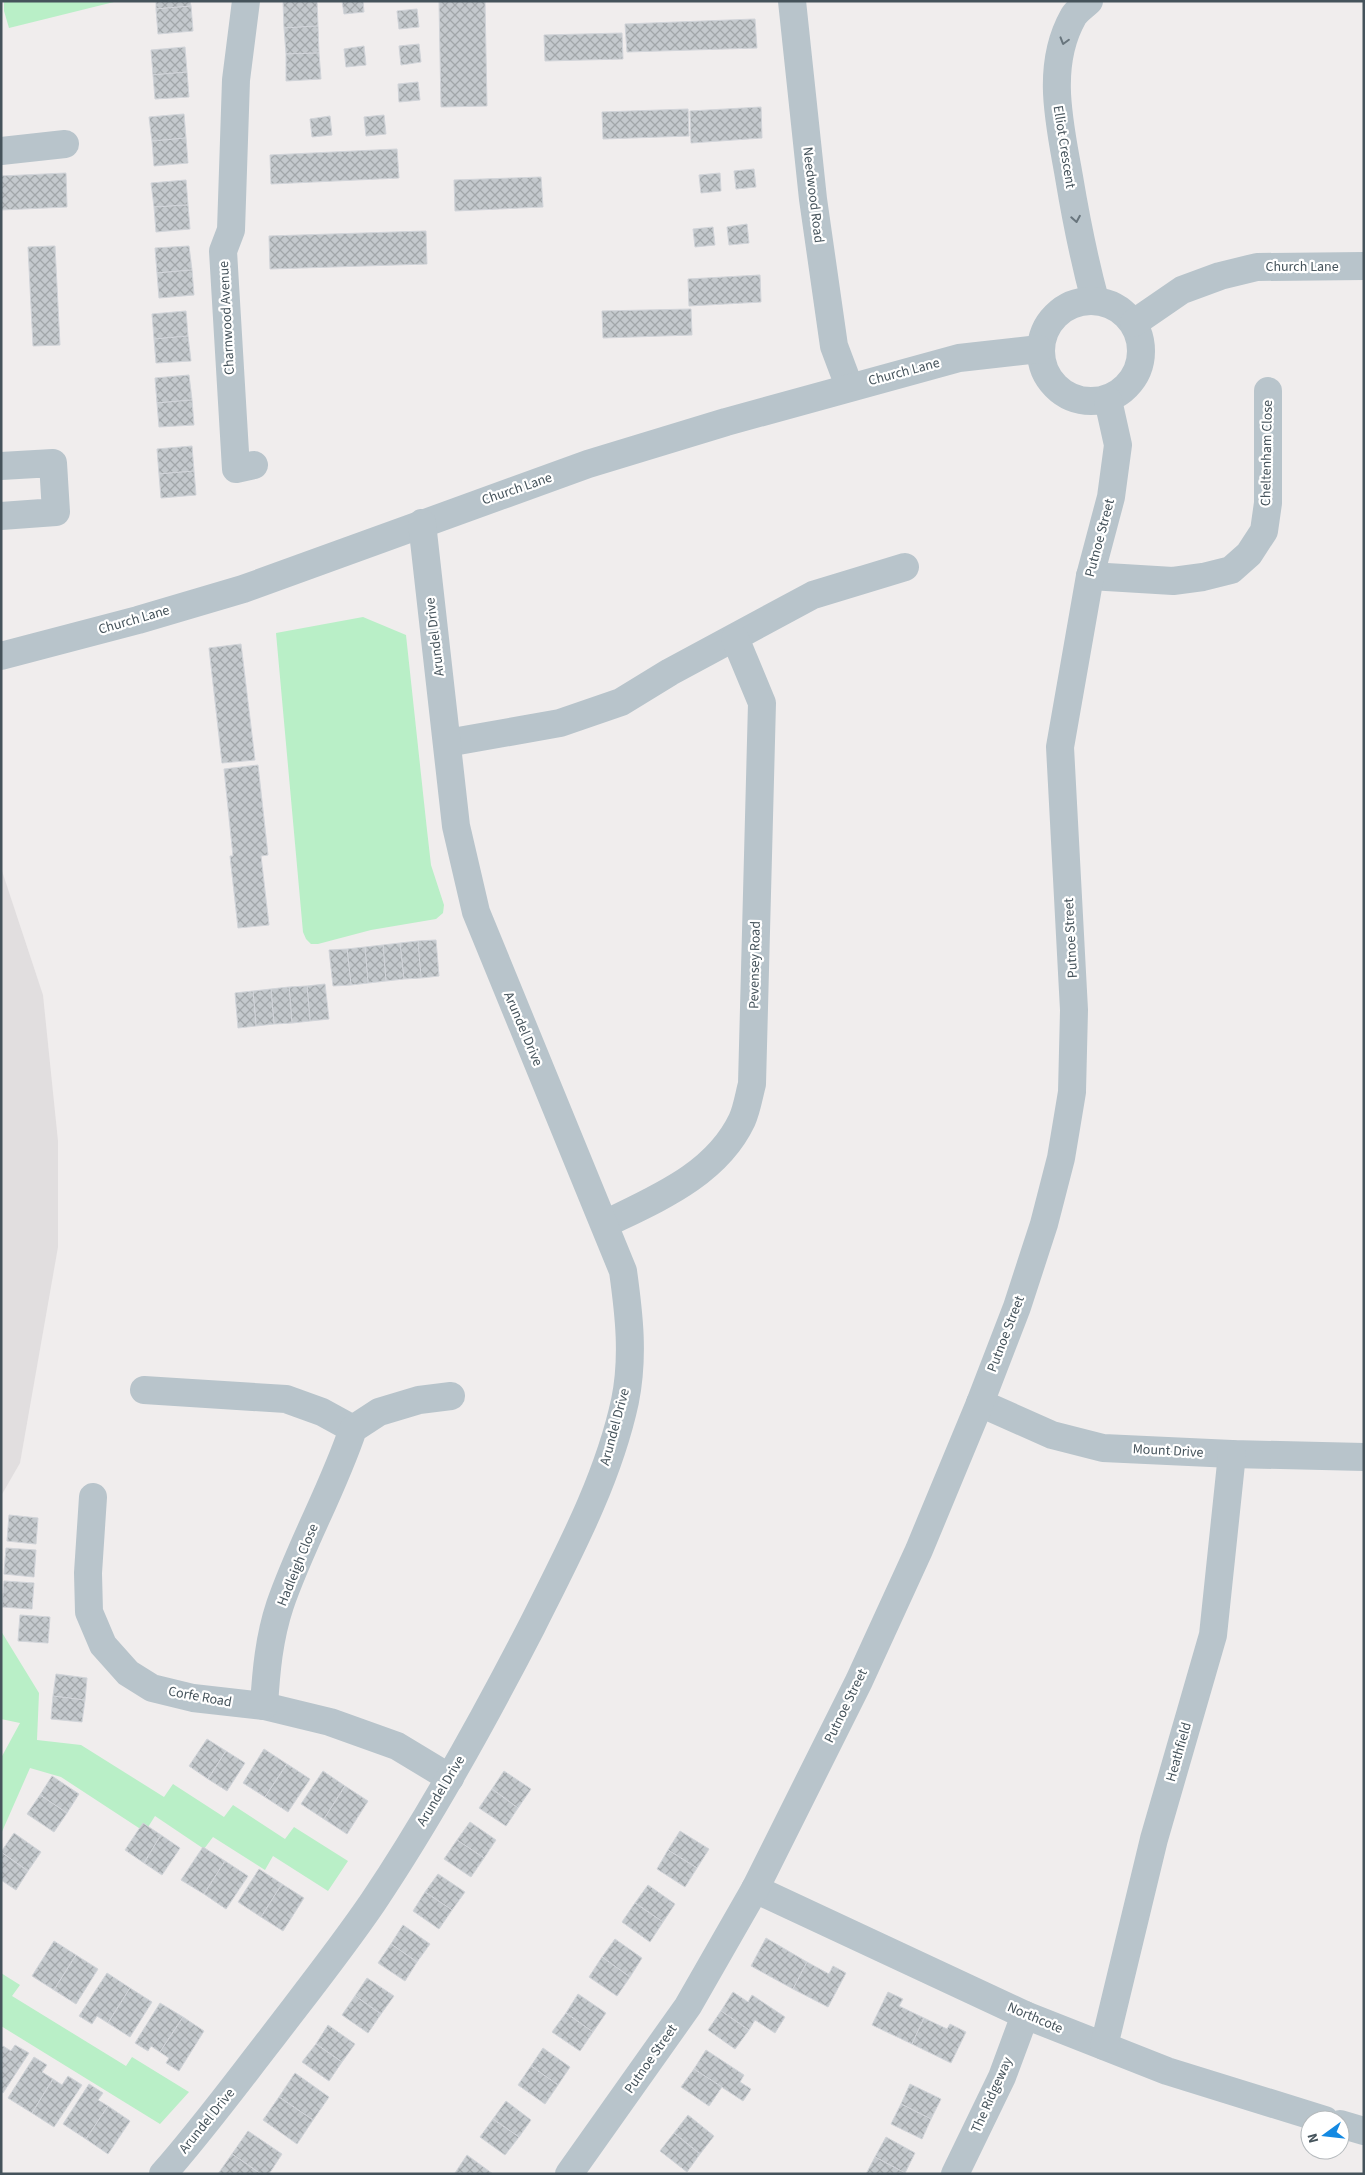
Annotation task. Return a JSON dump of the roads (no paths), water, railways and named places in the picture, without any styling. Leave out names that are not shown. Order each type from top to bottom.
[{"type":"street","name":"Charnwood Avenue","points":[[246,1],[236,80],[231,230],[224,251],[236,469],[254,465]]},
{"type":"street","name":"Needwood Road","points":[[792,1],[813,199],[831,326],[834,346],[849,386]]},
{"type":"street","name":"Elliot Crescent","points":[[1089,1],[1074,16],[1063,41],[1056,81],[1058,114],[1081,249],[1095,300]]},
{"type":"street","points":[[1,151],[65,144]]},
{"type":"street","name":"Church Lane","points":[[1134,323],[1182,290],[1220,276],[1257,267],[1364,266]]},
{"type":"street","points":[[1095,300],[1117,307],[1134,323],[1142,350],[1132,382],[1108,400],[1085,403],[1062,394],[1045,375],[1039,349],[1045,327],[1065,307],[1095,300]]},
{"type":"street","name":"Church Lane","points":[[1,656],[138,620],[243,589],[588,464],[726,422],[849,386],[959,358],[1039,349]]},
{"type":"street","name":"Cheltenham Close","points":[[1090,576],[1173,581],[1203,577],[1231,570],[1249,554],[1264,531],[1268,503],[1268,391]]},
{"type":"street","name":"Putnoe Street","points":[[569,2174],[688,2006],[755,1889],[863,1672],[919,1550],[980,1404],[1017,1307],[1044,1224],[1061,1158],[1072,1092],[1074,1010],[1060,747],[1090,576],[1111,497],[1118,445],[1108,400]]},
{"type":"street","points":[[1,466],[53,462],[56,512],[1,516]]},
{"type":"street","name":"Arundel Drive","points":[[163,2174],[199,2133],[372,1903],[450,1778],[512,1664],[578,1536],[609,1457],[625,1401],[631,1358],[630,1318],[623,1271],[476,912],[456,826],[422,523]]},
{"type":"street","points":[[447,743],[560,723],[621,702],[670,672],[813,595],[905,567]]},
{"type":"street","name":"Pevensey Road","points":[[605,1224],[692,1178],[722,1152],[742,1120],[752,1084],[762,703],[735,638]]},
{"type":"street","points":[[144,1390],[286,1399],[322,1412],[353,1429],[379,1412],[419,1400],[451,1396]]},
{"type":"street","name":"Mount Drive","points":[[980,1404],[1052,1435],[1102,1448],[1232,1454],[1364,1457]]},
{"type":"street","name":"Hadleigh Close","points":[[264,1706],[267,1657],[280,1607],[294,1568],[342,1462],[353,1429]]},
{"type":"street","name":"Heathfield","points":[[1104,2046],[1154,1839],[1213,1635],[1232,1454]]},
{"type":"street","name":"Corfe Road","points":[[93,1497],[88,1573],[89,1612],[103,1645],[128,1673],[152,1688],[193,1698],[264,1706],[330,1722],[397,1746],[450,1778]]},
{"type":"street","name":"Northcote","points":[[755,1889],[1025,2015],[1167,2071],[1300,2112]]},
{"type":"street","name":"The Ridgeway","points":[[955,2174],[1002,2077],[1025,2015]]},
{"type":"street","points":[[1350,2127],[1364,2131]]}]
